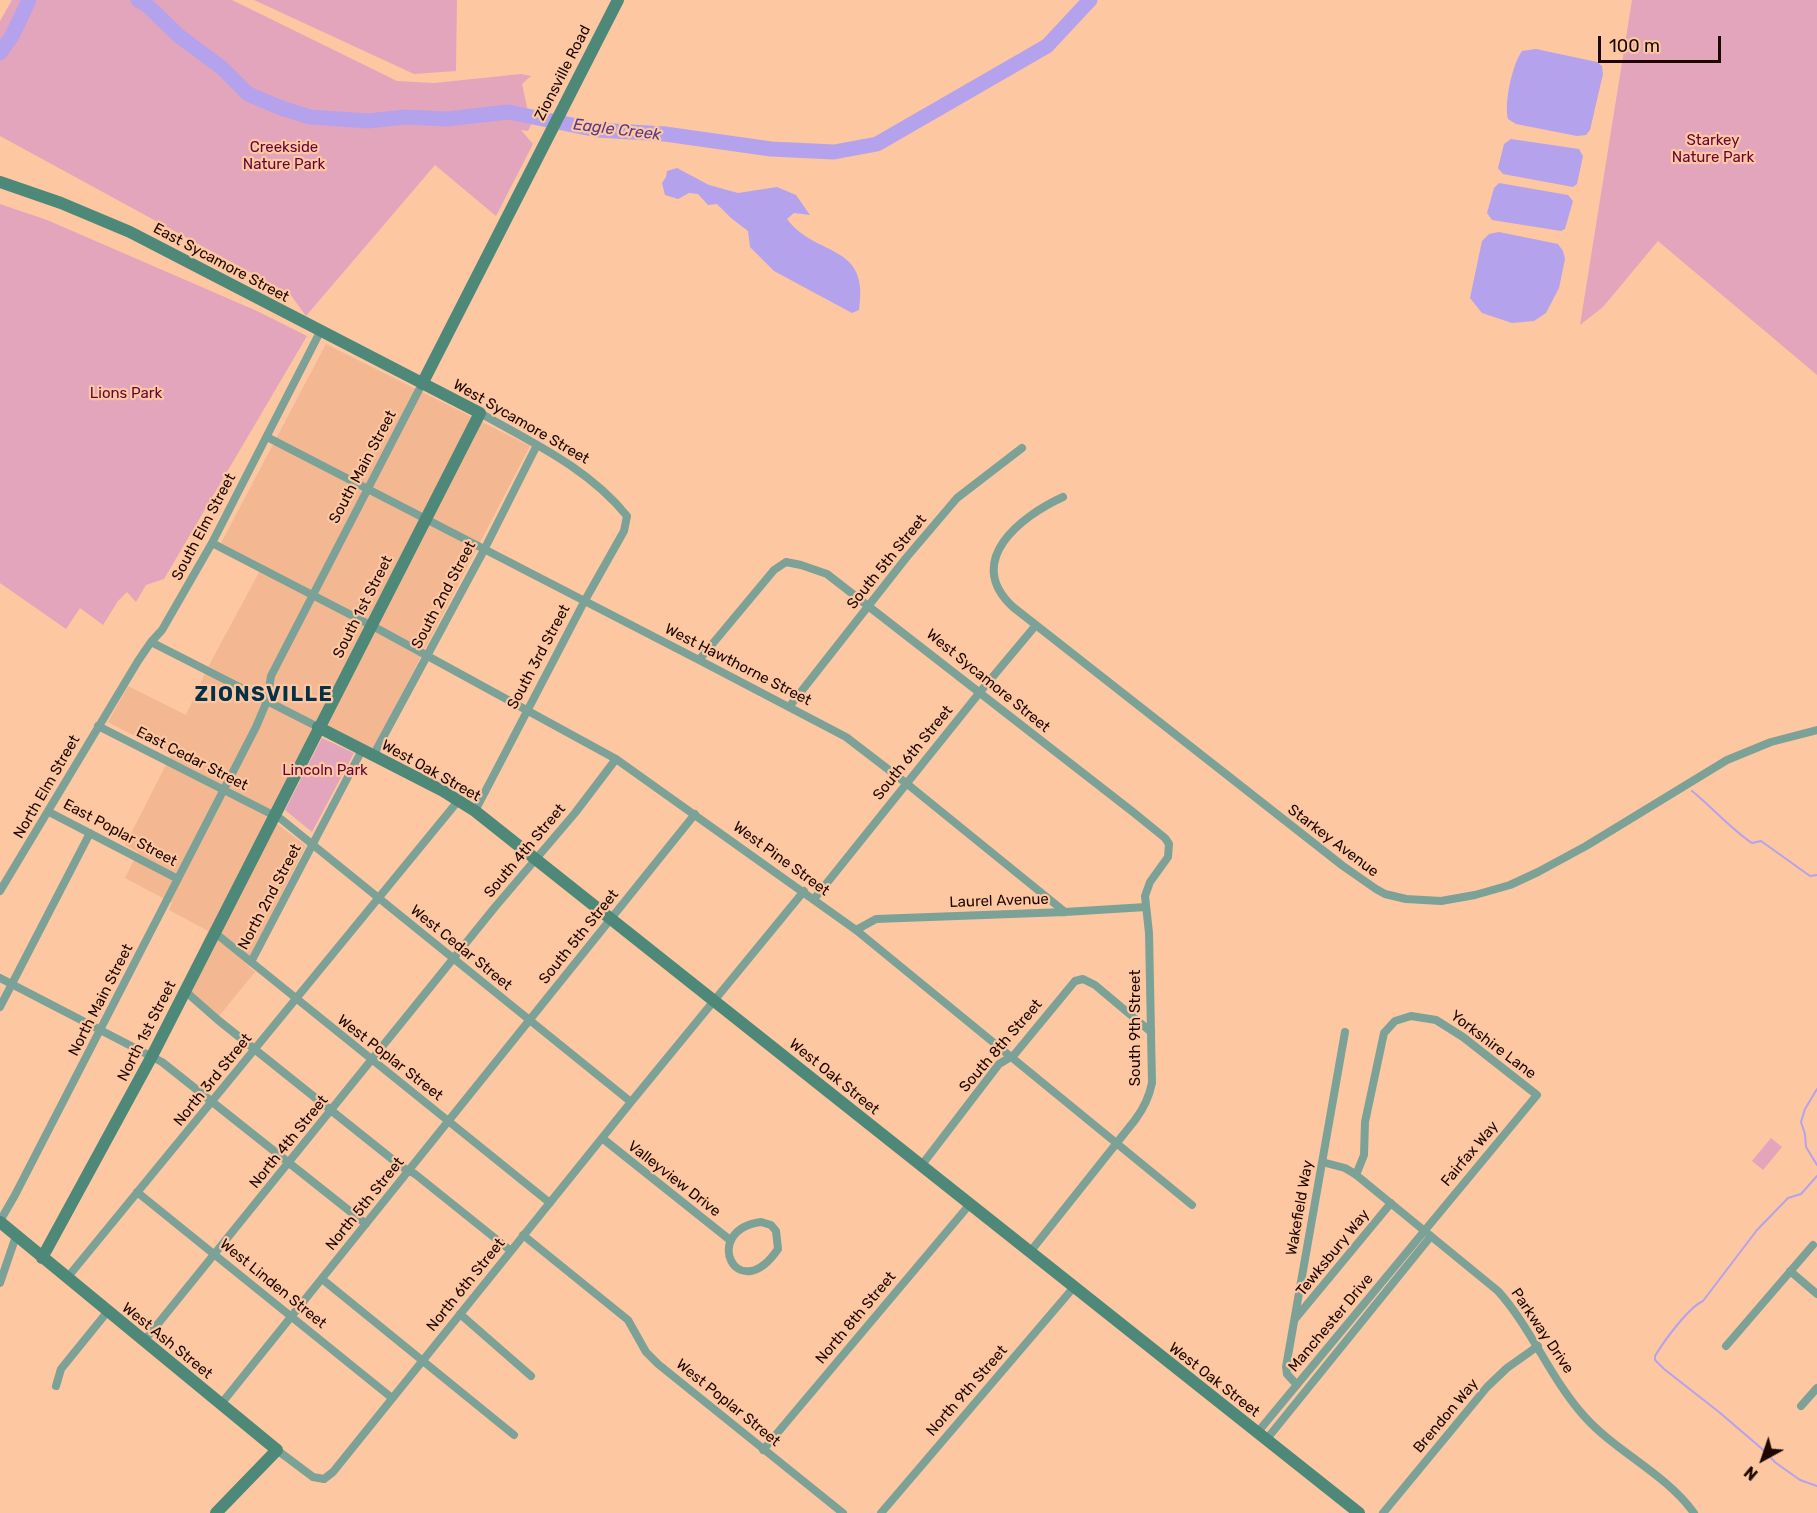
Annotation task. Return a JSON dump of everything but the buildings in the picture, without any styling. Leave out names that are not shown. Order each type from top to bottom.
[{"type":"main road","name":"Zionsville Road","points":[[536,159],[618,0]]},
{"type":"main road","name":"South Main Street","points":[[422,384],[536,159]]},
{"type":"main road","name":"East Sycamore Street","points":[[0,182],[61,203],[130,232],[422,384]]},
{"type":"main road","name":"West Sycamore Street","points":[[422,384],[480,413]]},
{"type":"main road","name":"South 1st Street","points":[[273,815],[480,413]]},
{"type":"main road","name":"West Oak Street","points":[[318,727],[475,811],[1359,1513]]},
{"type":"main road","name":"North 1st Street","points":[[42,1258],[152,1056],[273,815]]},
{"type":"main road","name":"West Ash Street","points":[[0,1221],[277,1450]]},
{"type":"main road","points":[[216,1513],[277,1450]]},
{"type":"street","name":"South Elm Street","points":[[98,726],[151,642],[162,630],[212,543],[320,332]]},
{"type":"street","name":"South Main Street","points":[[224,791],[267,701],[272,676],[422,384]]},
{"type":"street","name":"West Sycamore Street","points":[[480,413],[573,465],[615,501],[627,516]]},
{"type":"street","name":"West Hawthorne Street","points":[[267,438],[846,737],[1065,912]]},
{"type":"street","name":"South 2nd Street","points":[[312,844],[427,655],[537,445]]},
{"type":"street","name":"South 5th Street","points":[[789,707],[868,605],[957,498],[1022,448]]},
{"type":"street","name":"Starkey Avenue","points":[[1063,496],[1041,507],[1007,537],[998,550],[993,565],[998,591],[1036,626],[1349,871],[1385,894],[1406,899],[1441,901],[1475,895],[1510,885],[1603,836],[1727,760],[1771,742],[1817,729]]},
{"type":"street","name":"South 3rd Street","points":[[475,811],[527,709],[624,531],[627,516]]},
{"type":"street","name":"West Pine Street","points":[[212,543],[371,625],[616,759],[856,930],[1192,1205]]},
{"type":"street","name":"West Sycamore Street","points":[[699,660],[774,570],[786,562],[791,562],[827,574],[1165,838],[1169,844],[1168,857],[1147,889],[1146,907]]},
{"type":"street","name":"South 6th Street","points":[[814,898],[1036,626]]},
{"type":"street","name":"West Oak Street","points":[[151,642],[318,727]]},
{"type":"street","name":"East Cedar Street","points":[[98,726],[273,815]]},
{"type":"street","name":"North Elm Street","points":[[0,891],[98,726]]},
{"type":"street","name":"South 4th Street","points":[[454,960],[575,813],[616,759]]},
{"type":"street","name":"North Main Street","points":[[0,1221],[224,791]]},
{"type":"street","points":[[379,898],[458,801]]},
{"type":"street","name":"East Poplar Street","points":[[49,812],[177,879]]},
{"type":"street","name":"South 5th Street","points":[[530,1021],[695,814]]},
{"type":"street","name":"West Cedar Street","points":[[273,815],[631,1102]]},
{"type":"street","points":[[0,1007],[90,833]]},
{"type":"street","name":"North 2nd Street","points":[[251,962],[312,844]]},
{"type":"street","points":[[631,1102],[804,891]]},
{"type":"street","name":"North 3rd Street","points":[[67,1278],[379,898]]},
{"type":"street","name":"Laurel Avenue","points":[[856,930],[876,919],[1146,907]]},
{"type":"street","name":"South 9th Street","points":[[1030,1252],[1145,1106],[1149,1096],[1152,1083],[1149,933],[1146,907]]},
{"type":"street","name":"West Poplar Street","points":[[214,932],[550,1203]]},
{"type":"street","name":"North 4th Street","points":[[144,1341],[454,960]]},
{"type":"street","points":[[0,978],[152,1056],[366,1224]]},
{"type":"street","name":"South 8th Street","points":[[921,1166],[999,1064],[1018,1051],[1076,981],[1083,980],[1095,985],[1151,1032]]},
{"type":"street","points":[[185,991],[218,1020],[511,1251]]},
{"type":"street","name":"Yorkshire Lane","points":[[1356,1175],[1364,1155],[1365,1122],[1380,1049],[1384,1034],[1395,1021],[1412,1016],[1436,1020],[1463,1037],[1537,1095]]},
{"type":"street","name":"North 5th Street","points":[[221,1404],[530,1021]]},
{"type":"street","name":"Wakefield Way","points":[[1297,1385],[1287,1374],[1286,1367],[1345,1032]]},
{"type":"street","name":"Fairfax Way","points":[[1428,1233],[1537,1095]]},
{"type":"street","name":"North 6th Street","points":[[318,1479],[324,1479],[333,1472],[631,1102]]},
{"type":"street","name":"Valleyview Drive","points":[[602,1138],[730,1240]]},
{"type":"street","name":"Parkway Drive","points":[[1322,1162],[1345,1168],[1356,1175],[1498,1291],[1517,1312],[1584,1416],[1671,1488],[1694,1513]]},
{"type":"street","name":"West Linden Street","points":[[137,1192],[392,1398]]},
{"type":"street","name":"Tewksbury Way","points":[[1295,1319],[1391,1203]]},
{"type":"street","name":"North 8th Street","points":[[763,1450],[970,1204]]},
{"type":"street","points":[[761,1222],[771,1225],[776,1231],[778,1249],[763,1266],[752,1272],[742,1272],[730,1257],[728,1244],[730,1240],[743,1228],[761,1222]]},
{"type":"street","name":"Manchester Drive","points":[[1262,1436],[1297,1385],[1428,1233]]},
{"type":"street","name":"Manchester Drive","points":[[1262,1436],[1428,1233]]},
{"type":"street","name":"West Poplar Street","points":[[523,1235],[628,1320],[646,1352],[658,1364],[843,1513]]},
{"type":"street","points":[[0,1283],[16,1236]]},
{"type":"street","points":[[1726,1346],[1813,1245]]},
{"type":"street","points":[[1790,1271],[1817,1294]]},
{"type":"street","points":[[322,1279],[514,1435]]},
{"type":"street","name":"North 9th Street","points":[[881,1513],[1074,1287]]},
{"type":"street","points":[[56,1386],[61,1369],[108,1311]]},
{"type":"street","points":[[460,1314],[531,1377]]},
{"type":"street","name":"Brendon Way","points":[[1383,1513],[1487,1387],[1507,1368],[1538,1346]]},
{"type":"street","points":[[1801,1406],[1817,1388]]},
{"type":"street","name":"West Ash Street","points":[[277,1450],[318,1479]]},
{"type":"shaded area","points":[[1536,49],[1597,62],[1602,66],[1603,74],[1590,130],[1586,135],[1577,136],[1516,124],[1508,119],[1508,94],[1518,57],[1522,51]]},
{"type":"shaded area","points":[[1511,139],[1579,149],[1583,156],[1577,184],[1573,187],[1503,174],[1498,168],[1504,144]]},
{"type":"shaded area","points":[[677,168],[709,185],[738,193],[777,187],[796,195],[810,215],[794,213],[787,219],[799,231],[849,262],[856,273],[860,288],[859,310],[852,313],[774,271],[750,247],[748,231],[717,204],[708,205],[698,194],[689,193],[678,199],[665,195],[662,183],[667,171]]},
{"type":"shaded area","points":[[1499,183],[1568,195],[1573,201],[1565,229],[1561,231],[1492,220],[1487,213],[1494,188]]},
{"type":"shaded area","points":[[1499,232],[1558,244],[1563,251],[1565,259],[1559,288],[1546,313],[1534,321],[1512,323],[1482,313],[1470,298],[1482,241],[1489,234]]},
{"type":"shaded area","points":[[326,344],[530,446],[373,749],[319,721],[271,819],[306,846],[246,964],[255,972],[219,1016],[181,988],[208,931],[169,910],[172,903],[125,878],[138,852],[125,845],[171,755],[108,722],[128,686],[186,715],[208,667],[263,565],[221,543]]},
{"type":"green space","name":"Creekside Nature Park","points":[[12,0],[232,0],[397,81],[434,83],[521,74],[531,76],[522,84],[531,125],[528,131],[521,130],[533,144],[496,216],[435,165],[306,316],[290,294],[0,136],[0,21]]},
{"type":"green space","points":[[254,0],[457,0],[456,71],[414,74]]},
{"type":"green space","name":"Starkey Nature Park","points":[[1632,0],[1817,0],[1817,375],[1658,241],[1603,307],[1580,325]]},
{"type":"green space","name":"Lions Park","points":[[0,204],[47,220],[257,311],[307,336],[164,579],[146,585],[136,602],[127,592],[118,601],[103,625],[80,608],[66,629],[0,583]]},
{"type":"green space","name":"Lincoln Park","points":[[322,738],[354,753],[312,832],[285,810]]},
{"type":"green space","points":[[1771,1138],[1782,1147],[1763,1170],[1752,1161]]},
{"type":"waterway","name":"Eagle Creek","points":[[0,53],[12,36],[29,0]]},
{"type":"waterway","name":"Eagle Creek","points":[[138,0],[148,6],[179,36],[222,68],[248,94],[310,117],[368,121],[405,117],[447,119],[508,112],[597,130],[665,134],[771,149],[834,152],[877,144],[1047,46],[1090,0]]},
{"type":"waterway","points":[[1692,791],[1752,843],[1761,841],[1810,876],[1817,875]]},
{"type":"waterway","points":[[1817,1089],[1805,1109],[1801,1122],[1806,1147],[1817,1165]]},
{"type":"waterway","points":[[1817,1176],[1801,1194],[1788,1198],[1757,1230],[1703,1301],[1670,1334],[1655,1356],[1655,1360],[1664,1369],[1719,1412],[1776,1463],[1800,1480],[1817,1486]]},
{"type":"district","name":"ZIONSVILLE","points":[[264,695]]}]
